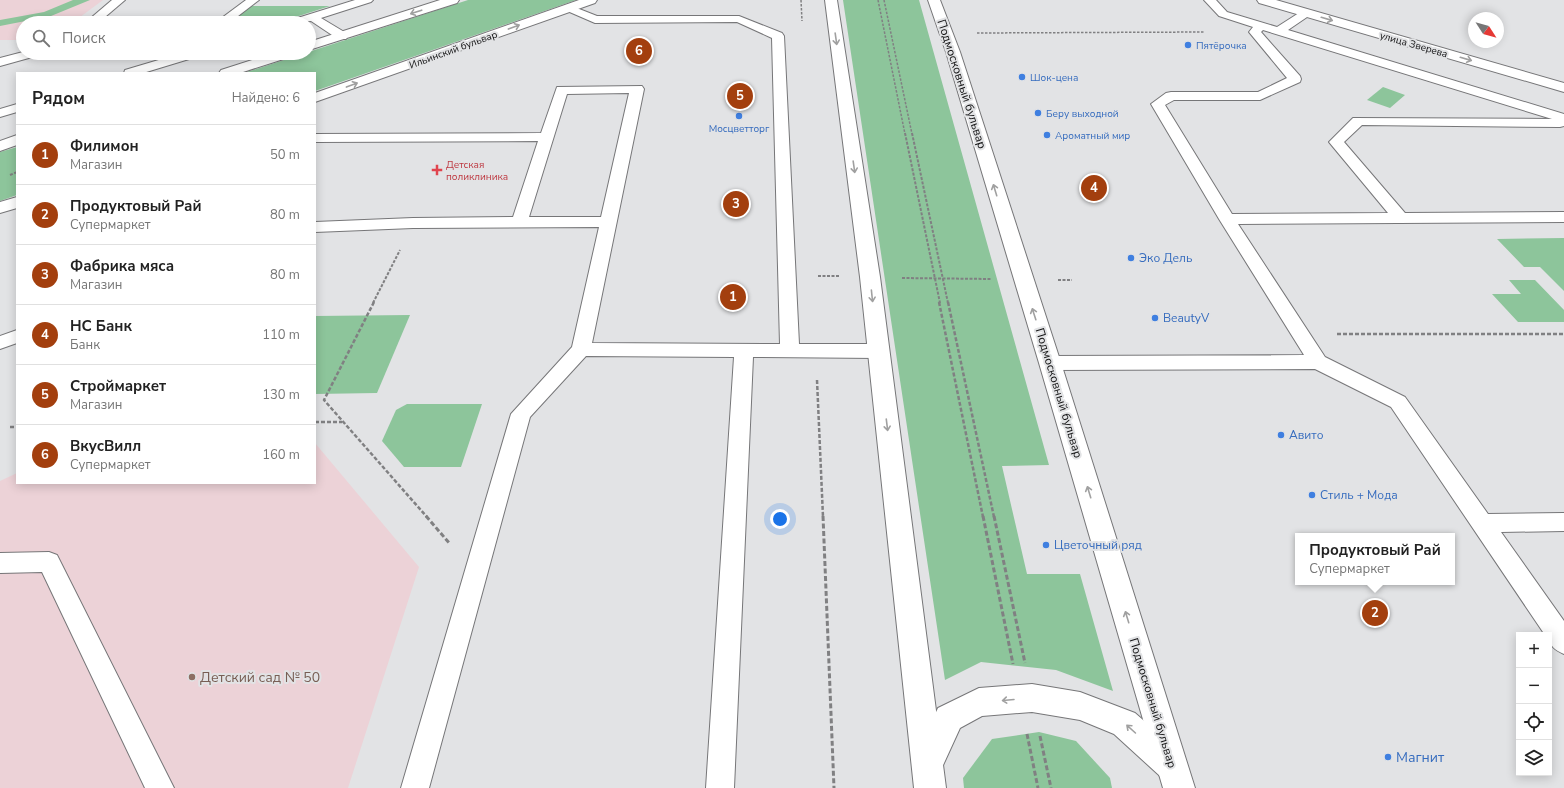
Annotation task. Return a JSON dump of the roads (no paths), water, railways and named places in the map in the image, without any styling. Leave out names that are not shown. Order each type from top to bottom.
[{"type":"street","points":[[316,44],[453,0]]},
{"type":"street","name":"Ильинский бульвар","points":[[316,98],[591,0]]},
{"type":"street","points":[[831,0],[870,277],[929,775]]},
{"type":"street","name":"Подмосковный бульвар","points":[[934,0],[955,60],[1050,363],[1175,776]]},
{"type":"street","name":"улица Зверева","points":[[1263,0],[1564,88]]},
{"type":"street","points":[[229,72],[266,60]]},
{"type":"street","points":[[0,146],[16,140]]},
{"type":"street","points":[[0,208],[16,202]]},
{"type":"street","points":[[929,775],[949,718],[979,702],[1026,698],[1080,706],[1124,723],[1175,776]]},
{"type":"lane","points":[[100,16],[119,0]]},
{"type":"lane","points":[[231,16],[253,0]]},
{"type":"lane","points":[[315,16],[367,0]]},
{"type":"lane","points":[[1210,0],[1223,14],[1258,29],[1279,31],[1564,118]]},
{"type":"lane","points":[[569,8],[595,20],[739,19],[778,36],[790,350]]},
{"type":"lane","points":[[1279,31],[1306,13]]},
{"type":"lane","points":[[316,20],[342,36]]},
{"type":"lane","points":[[1258,29],[1294,79],[1260,96],[1171,96],[1158,104],[1227,219],[1318,362]]},
{"type":"lane","points":[[0,62],[16,58]]},
{"type":"lane","points":[[133,72],[172,60]]},
{"type":"lane","points":[[415,788],[521,414],[581,349],[637,89],[562,90],[519,222]]},
{"type":"lane","points":[[0,113],[16,108]]},
{"type":"lane","points":[[1401,218],[1336,142],[1358,121],[1564,123]]},
{"type":"lane","points":[[316,138],[547,137]]},
{"type":"lane","points":[[1227,219],[1564,217]]},
{"type":"lane","points":[[316,227],[413,223],[608,222]]},
{"type":"lane","points":[[0,343],[16,336]]},
{"type":"lane","points":[[581,349],[744,351],[816,349],[878,350]]},
{"type":"lane","points":[[720,788],[744,351]]},
{"type":"lane","points":[[1050,363],[1318,362],[1398,402],[1564,642]]},
{"type":"lane","points":[[1482,523],[1564,522]]},
{"type":"lane","points":[[0,563],[50,562],[160,788]]},
{"type":"place","name":"Пятёрочка","points":[[1188,45]]},
{"type":"place","name":"ВкусВилл","points":[[639,51]]},
{"type":"place","name":"Шок-цена","points":[[1022,77]]},
{"type":"place","name":"Строймаркет","points":[[740,96]]},
{"type":"place","name":"Беру выходной","points":[[1038,113]]},
{"type":"place","name":"Мосцветторг","points":[[739,116]]},
{"type":"place","name":"Ароматный мир","points":[[1047,135]]},
{"type":"place","name":"Детская поликлиника","points":[[437,170]]},
{"type":"place","name":"НС Банк","points":[[1094,188]]},
{"type":"place","name":"Фабрика мяса","points":[[736,204]]},
{"type":"place","name":"Эко Дель","points":[[1131,258]]},
{"type":"place","name":"Филимон","points":[[733,297]]},
{"type":"place","name":"BeautyV","points":[[1155,318]]},
{"type":"place","name":"Авито","points":[[1281,435]]},
{"type":"place","name":"Стиль + Мода","points":[[1312,495]]},
{"type":"place","name":"Цветочный ряд","points":[[1046,545]]},
{"type":"place","name":"Продуктовый Рай","points":[[1375,613]]},
{"type":"place","name":"Детский сад № 50","points":[[192,677]]},
{"type":"place","name":"Магнит","points":[[1388,757]]}]
